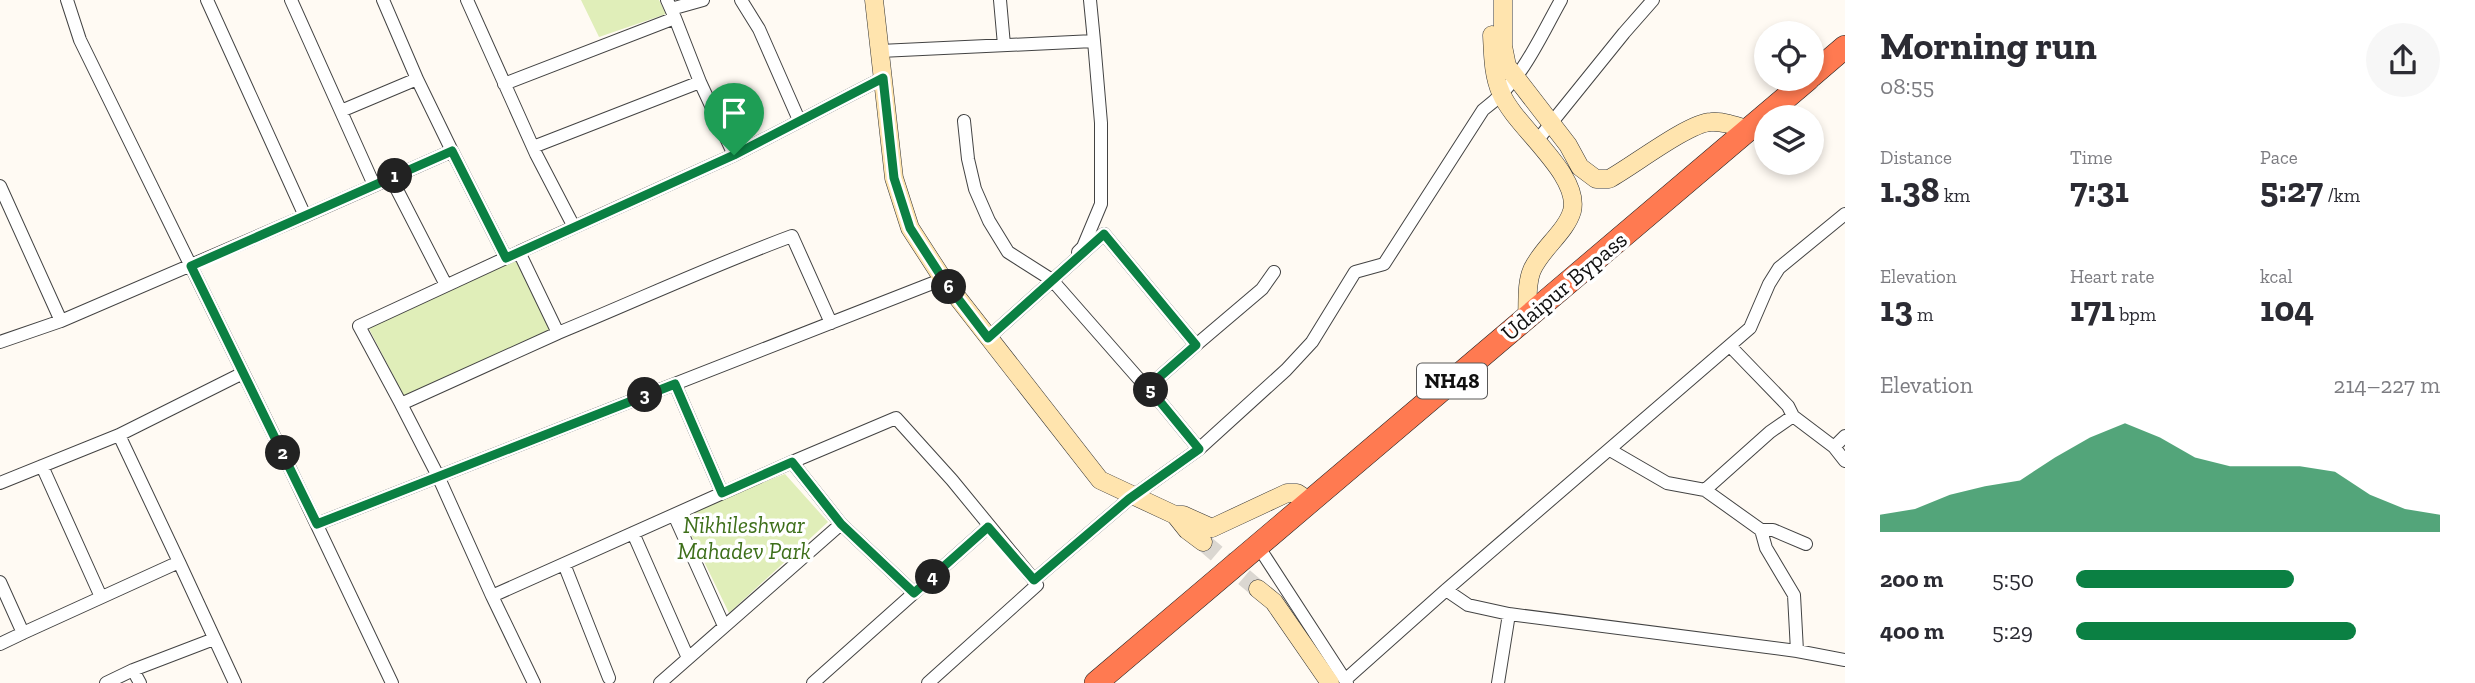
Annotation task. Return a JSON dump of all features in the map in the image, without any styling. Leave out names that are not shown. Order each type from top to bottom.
[{"type":"highway","name":"Udaipur Bypass","points":[[1824,66],[1845,47]]},
{"type":"highway","name":"Udaipur Bypass","points":[[1096,683],[1795,91]]},
{"type":"street","points":[[67,0],[80,40],[392,683]]},
{"type":"street","points":[[207,0],[305,216]]},
{"type":"street","points":[[291,0],[374,185]]},
{"type":"street","points":[[383,0],[417,79],[506,258]]},
{"type":"street","points":[[467,0],[533,147],[574,227]]},
{"type":"street","points":[[504,84],[671,9],[702,0]]},
{"type":"street","points":[[741,0],[759,29],[799,120]]},
{"type":"street","points":[[874,0],[894,178],[910,228],[943,279],[1100,480],[1175,515],[1187,530],[1203,542]]},
{"type":"street","points":[[1000,0],[1004,45]]},
{"type":"street","points":[[1052,280],[1083,247],[1101,204],[1101,123],[1090,0]]},
{"type":"street","points":[[1492,0],[1506,73],[1552,124],[1580,167],[1595,179],[1609,179],[1692,126],[1710,121],[1749,130]]},
{"type":"street","points":[[1034,580],[1135,495],[1199,449],[1286,370],[1312,342],[1355,272],[1384,264],[1483,110],[1502,96],[1506,73],[1503,0]]},
{"type":"street","points":[[1506,73],[1534,48],[1560,0]]},
{"type":"street","points":[[1536,142],[1653,0]]},
{"type":"street","points":[[671,9],[700,82],[734,155]]},
{"type":"street","points":[[880,51],[1094,41]]},
{"type":"street","points":[[1503,46],[1513,54],[1522,55],[1534,48]]},
{"type":"street","points":[[534,683],[438,476],[359,326],[734,155],[883,78]]},
{"type":"street","points":[[341,111],[417,79]]},
{"type":"street","points":[[533,147],[700,82]]},
{"type":"street","points":[[1502,96],[1565,175],[1571,193],[1572,211],[1532,269],[1527,318]]},
{"type":"street","points":[[964,121],[972,179],[989,221],[1008,252],[1052,280],[1148,387],[1199,449]]},
{"type":"street","points":[[0,342],[61,321],[452,151]]},
{"type":"street","points":[[391,178],[446,285]]},
{"type":"street","points":[[0,186],[61,321]]},
{"type":"street","points":[[1341,682],[1750,328],[1779,268],[1845,214]]},
{"type":"street","points":[[988,338],[1104,234],[1196,345]]},
{"type":"street","points":[[401,404],[558,333],[792,236],[831,323]]},
{"type":"street","points":[[519,252],[558,333]]},
{"type":"street","points":[[1148,387],[1262,289],[1274,272]]},
{"type":"street","points":[[317,524],[943,279]]},
{"type":"street","points":[[1730,346],[1788,406],[1793,416],[1834,447],[1845,461]]},
{"type":"street","points":[[0,483],[119,435],[243,373]]},
{"type":"street","points":[[675,384],[722,493]]},
{"type":"street","points":[[1705,491],[1770,432],[1793,416]]},
{"type":"street","points":[[492,596],[896,418],[952,480],[1037,585],[928,683]]},
{"type":"street","points":[[119,435],[235,683]]},
{"type":"street","points":[[1834,447],[1845,436]]},
{"type":"street","points":[[1610,450],[1667,483],[1705,491],[1761,530],[1773,530],[1806,544]]},
{"type":"street","points":[[792,462],[841,524],[914,593]]},
{"type":"street","points":[[42,466],[101,597]]},
{"type":"street","points":[[1175,515],[1183,515],[1212,528],[1287,493],[1297,493],[1309,502]]},
{"type":"street","points":[[674,515],[724,626]]},
{"type":"street","points":[[660,683],[841,524]]},
{"type":"street","points":[[813,683],[988,527]]},
{"type":"street","points":[[1761,530],[1766,548],[1794,595],[1797,651]]},
{"type":"street","points":[[633,533],[688,658]]},
{"type":"street","points":[[1258,546],[1341,682]]},
{"type":"street","points":[[0,644],[179,562]]},
{"type":"street","points":[[564,564],[609,678]]},
{"type":"street","points":[[0,582],[23,633]]},
{"type":"street","points":[[1258,589],[1274,602],[1341,682]]},
{"type":"street","points":[[1446,590],[1468,605],[1509,614],[1797,651],[1845,660]]},
{"type":"street","points":[[1498,683],[1509,614]]},
{"type":"street","points":[[106,683],[214,639]]},
{"type":"street","points":[[133,670],[140,683]]},
{"type":"green space","points":[[581,0],[659,0],[666,14],[599,37]]},
{"type":"green space","points":[[520,256],[550,332],[405,398],[366,323]]},
{"type":"green space","name":"Nikhileshwar Mahadev Park","points":[[785,474],[828,522],[729,613],[681,514]]},
{"type":"tunnel","points":[[1203,542],[1258,589]]},
{"type":"route","points":[[883,78],[894,178],[910,228],[943,279],[988,338],[1104,234],[1196,345],[1148,387],[1199,449],[1129,499],[1034,580],[988,527],[914,593],[841,524],[792,462],[722,493],[675,384],[317,524],[191,266],[452,151],[506,258],[734,155],[883,78]]}]
